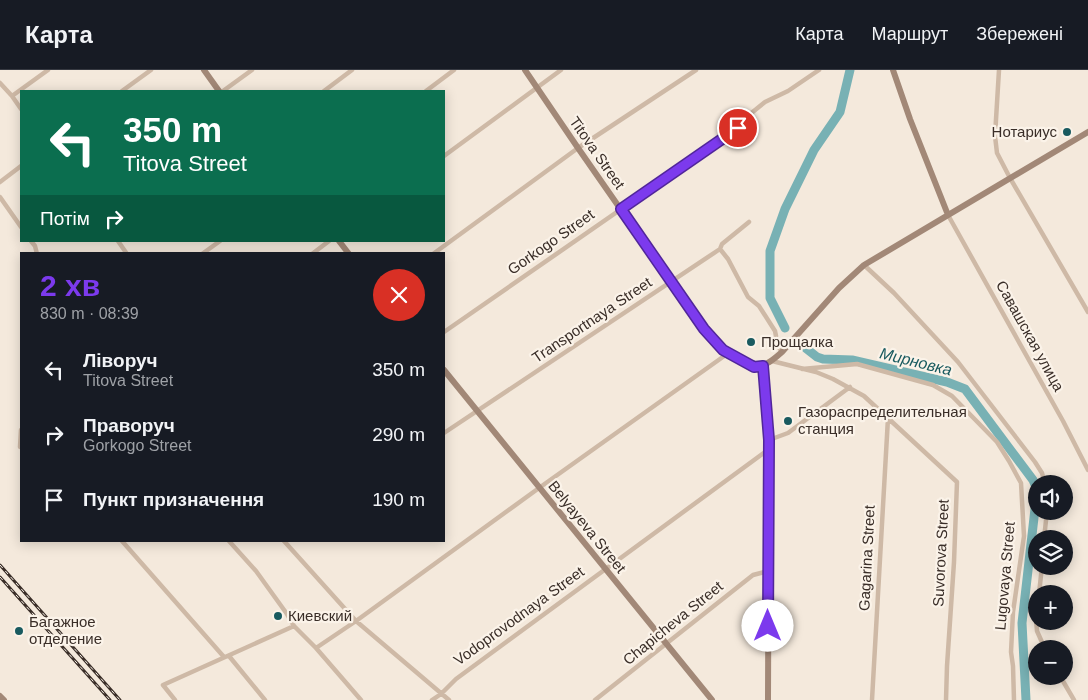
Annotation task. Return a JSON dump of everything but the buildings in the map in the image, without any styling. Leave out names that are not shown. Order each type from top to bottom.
[{"type":"main road","points":[[204,70],[220,90]]},
{"type":"main road","name":"Titova Street","points":[[525,70],[704,329],[727,354],[754,367],[763,366]]},
{"type":"main road","points":[[894,70],[910,119],[948,215]]},
{"type":"main road","points":[[768,700],[769,440],[763,366],[782,352],[839,288],[864,265],[1088,132]]},
{"type":"main road","points":[[340,242],[347,252]]},
{"type":"main road","name":"Belyayeva Street","points":[[445,371],[712,700]]},
{"type":"main road","points":[[0,696],[4,700]]},
{"type":"street","points":[[20,90],[48,70]]},
{"type":"street","points":[[123,90],[151,70]]},
{"type":"street","points":[[222,90],[252,70]]},
{"type":"street","points":[[325,90],[352,70]]},
{"type":"street","points":[[427,90],[454,70]]},
{"type":"street","points":[[445,155],[561,70]]},
{"type":"street","points":[[436,252],[578,148],[696,70]]},
{"type":"street","name":"Gorkogo Street","points":[[445,331],[738,128],[744,119],[765,102],[788,91],[819,70]]},
{"type":"street","points":[[999,70],[995,136],[997,152],[1010,178],[1088,312]]},
{"type":"street","points":[[0,83],[20,108]]},
{"type":"street","points":[[12,96],[20,90]]},
{"type":"street","points":[[0,182],[20,167]]},
{"type":"street","points":[[0,197],[20,226]]},
{"type":"street","name":"Савашская улица","points":[[948,215],[1088,470]]},
{"type":"street","name":"Transportnaya Street","points":[[445,432],[720,249],[722,244],[749,222]]},
{"type":"street","points":[[205,252],[219,242]]},
{"type":"street","points":[[314,252],[327,242]]},
{"type":"street","points":[[720,249],[728,259],[748,297],[759,306],[775,331],[775,342],[782,352]]},
{"type":"street","points":[[864,265],[894,293],[958,362],[1035,462],[1043,475]]},
{"type":"street","points":[[316,648],[727,354]]},
{"type":"street","name":"Suvorova Street","points":[[772,360],[824,376],[850,387],[864,396],[957,482],[946,700]]},
{"type":"street","name":"Lugovaya Street","points":[[802,369],[857,364],[933,385],[952,396],[997,442],[1021,483],[1024,536],[1013,612],[1011,652],[1014,700]]},
{"type":"street","points":[[769,440],[788,433],[850,387]]},
{"type":"street","name":"Gagarina Street","points":[[872,700],[888,418]]},
{"type":"street","name":"Vodoprovodnaya Street","points":[[432,700],[456,679],[769,449]]},
{"type":"street","points":[[123,542],[265,700]]},
{"type":"street","points":[[230,542],[256,571],[294,626],[316,648],[361,700]]},
{"type":"street","points":[[285,542],[356,621],[448,700]]},
{"type":"street","name":"Chapicheva Street","points":[[595,700],[753,575],[768,571]]},
{"type":"street","points":[[175,700],[162,685],[294,626]]},
{"type":"street","points":[[1065,685],[1074,700]]},
{"type":"waterway","name":"Мирновка","points":[[785,328],[770,298],[770,251],[785,209],[814,150],[840,112],[850,70]]},
{"type":"waterway","name":"Мирновка","points":[[803,346],[817,357],[823,359],[852,360],[947,382],[965,389],[1029,475]]},
{"type":"waterway","name":"Мирновка","points":[[1026,700],[1022,623],[1034,520]]},
{"type":"railway","points":[[0,565],[120,700]]},
{"type":"railway","points":[[0,577],[110,700]]},
{"type":"place","name":"Нотариус","points":[[1067,132]]},
{"type":"place","name":"Прощалка","points":[[751,342]]},
{"type":"place","name":"Газораспределительная станция","points":[[788,421]]},
{"type":"place","name":"Киевский","points":[[278,616]]},
{"type":"place","name":"Багажное отделение","points":[[19,631]]},
{"type":"route","points":[[738,128],[621,209],[704,329],[727,354],[754,367],[763,366],[769,440],[768,626]]}]
